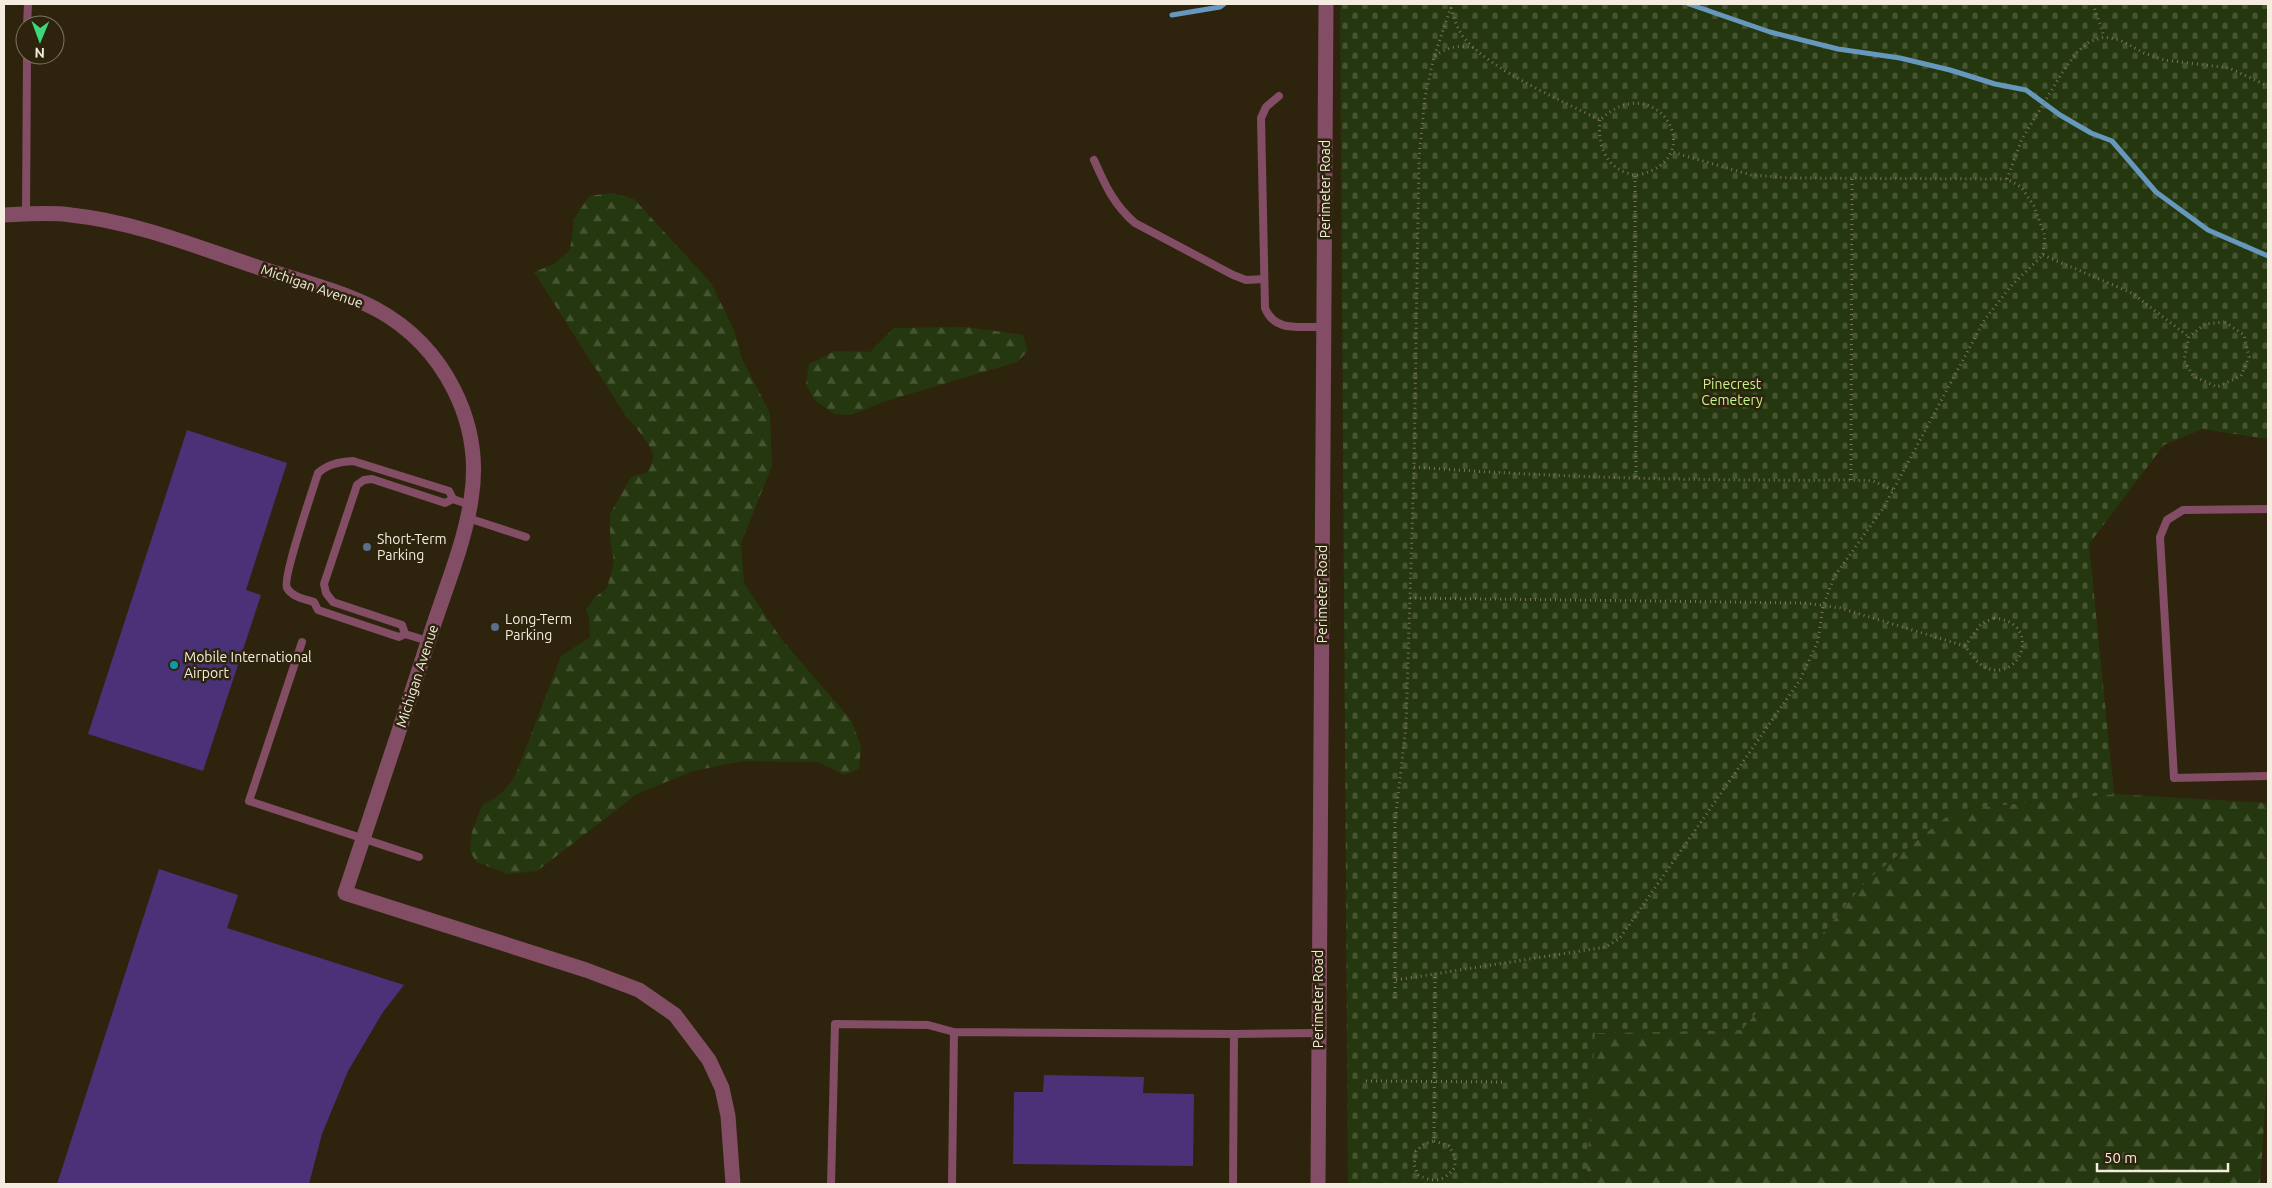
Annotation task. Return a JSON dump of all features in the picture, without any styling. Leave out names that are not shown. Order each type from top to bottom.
[{"type":"street","name":"Perimeter Road","points":[[1318,1184],[1326,4]]},
{"type":"street","name":"Michigan Avenue","points":[[4,214],[61,214],[93,218],[158,235],[353,299],[398,323],[417,338],[433,356],[457,395],[465,416],[473,451],[474,483],[469,511],[345,893],[586,970],[639,990],[675,1014],[710,1060],[722,1088],[728,1116],[733,1184]]},
{"type":"lane","points":[[26,214],[27,65]]},
{"type":"lane","points":[[1279,96],[1266,107],[1261,118],[1265,308],[1269,318],[1278,325],[1324,327]]},
{"type":"lane","points":[[1094,160],[1108,193],[1123,212],[1136,222],[1233,275],[1246,280],[1264,279]]},
{"type":"lane","points":[[428,641],[405,634],[398,637],[318,610],[314,602],[296,597],[287,588],[285,579],[318,473],[324,467],[338,462],[353,461],[449,491],[453,499],[469,511],[526,537]]},
{"type":"lane","points":[[405,634],[402,625],[333,602],[326,593],[324,584],[357,485],[364,480],[372,479],[445,503],[453,499]]},
{"type":"lane","points":[[2268,509],[2183,510],[2168,520],[2160,537],[2174,778],[2268,776]]},
{"type":"lane","points":[[302,642],[250,801],[418,857]]},
{"type":"lane","points":[[830,1184],[835,1024],[928,1025],[954,1032],[1318,1033]]},
{"type":"lane","points":[[952,1184],[954,1032]]},
{"type":"lane","points":[[1233,1184],[1234,1034]]},
{"type":"path","points":[[2094,4],[2104,37]]},
{"type":"path","points":[[1451,6],[1465,39],[1476,49],[1532,85],[1600,120]]},
{"type":"path","points":[[1395,998],[1395,822],[1406,726],[1414,467],[1419,157],[1425,97],[1434,57],[1451,6]]},
{"type":"path","points":[[2007,179],[2022,139],[2038,110],[2052,92],[2076,53],[2088,42],[2104,37],[2120,40],[2144,53],[2164,60],[2228,68],[2268,86]]},
{"type":"path","points":[[1434,57],[1444,49],[1462,46],[1476,49]]},
{"type":"path","points":[[1638,102],[1653,107],[1664,114],[1672,127],[1674,140],[1672,152],[1664,163],[1648,172],[1635,176],[1621,171],[1607,158],[1598,133],[1600,120],[1622,104],[1638,102]]},
{"type":"path","points":[[1396,980],[1606,947],[1620,938],[1800,680],[1818,641],[1823,606],[1834,577],[1884,507],[1985,319],[2012,285],[2043,256],[2045,236],[2034,206],[2020,187],[2007,179],[1790,178],[1751,175],[1672,152]]},
{"type":"path","points":[[1635,176],[1636,480]]},
{"type":"path","points":[[1851,480],[1852,178]]},
{"type":"path","points":[[2043,256],[2132,293],[2189,337]]},
{"type":"path","points":[[2225,322],[2244,335],[2249,357],[2244,372],[2241,376],[2218,387],[2193,376],[2184,360],[2189,337],[2204,324],[2225,322]]},
{"type":"path","points":[[1414,467],[1503,474],[1636,480],[1873,481],[1893,490]]},
{"type":"path","points":[[1410,598],[1805,603],[1840,608],[1965,646],[1986,668],[1996,670],[2009,668],[2018,659],[2022,647],[2022,636],[2017,627],[2007,619],[1994,618],[1981,624],[1965,646]]},
{"type":"path","points":[[1434,1141],[1435,974]]},
{"type":"path","points":[[1366,1081],[1505,1082]]},
{"type":"path","points":[[1434,1141],[1449,1146],[1454,1157],[1455,1167],[1441,1181],[1428,1180],[1418,1175],[1414,1165],[1416,1151],[1424,1144],[1434,1141]]},
{"type":"green space","name":"Pinecrest Cemetery","points":[[1340,4],[2268,4],[2268,439],[2202,429],[2164,445],[2089,544],[2114,794],[1955,810],[1867,880],[1742,1030],[1595,1033],[1586,1184],[1348,1184]]},
{"type":"green space","points":[[611,193],[634,199],[711,283],[734,330],[742,359],[770,413],[772,466],[741,543],[744,583],[782,640],[851,720],[861,746],[859,769],[844,775],[818,762],[742,761],[693,771],[637,794],[537,871],[508,874],[476,862],[470,851],[472,832],[482,805],[502,792],[516,774],[561,656],[590,637],[589,618],[586,610],[595,597],[607,588],[614,562],[610,538],[610,514],[631,477],[648,472],[654,456],[643,437],[620,407],[534,272],[554,264],[570,250],[574,219],[589,196]]},
{"type":"green space","points":[[966,327],[1023,335],[1028,351],[1017,362],[886,401],[851,415],[835,414],[815,401],[806,384],[809,364],[835,351],[870,352],[894,328]]},
{"type":"green space","points":[[2114,794],[2268,803],[2268,1063],[2260,1184],[1586,1184],[1595,1033],[1742,1030],[1867,880],[1955,810]]},
{"type":"building","name":"Mobile International Airport","points":[[187,430],[287,463],[246,590],[261,595],[203,771],[88,734]]},
{"type":"building","points":[[159,869],[238,895],[227,928],[404,985],[383,1012],[348,1071],[322,1134],[309,1184],[57,1184]]},
{"type":"building","points":[[1044,1075],[1144,1077],[1143,1093],[1194,1094],[1193,1166],[1013,1164],[1014,1092],[1043,1092]]},
{"type":"waterway","points":[[1172,15],[1220,7],[1224,4]]},
{"type":"waterway","points":[[1689,4],[1770,32],[1838,49],[1900,58],[1950,70],[1995,84],[2026,90],[2060,115],[2091,133],[2112,141],[2156,192],[2208,230],[2268,256]]},
{"type":"place","name":"Short-Term Parking","points":[[367,547]]},
{"type":"place","name":"Long-Term Parking","points":[[495,627]]},
{"type":"place","name":"Mobile International Airport","points":[[174,665]]}]
